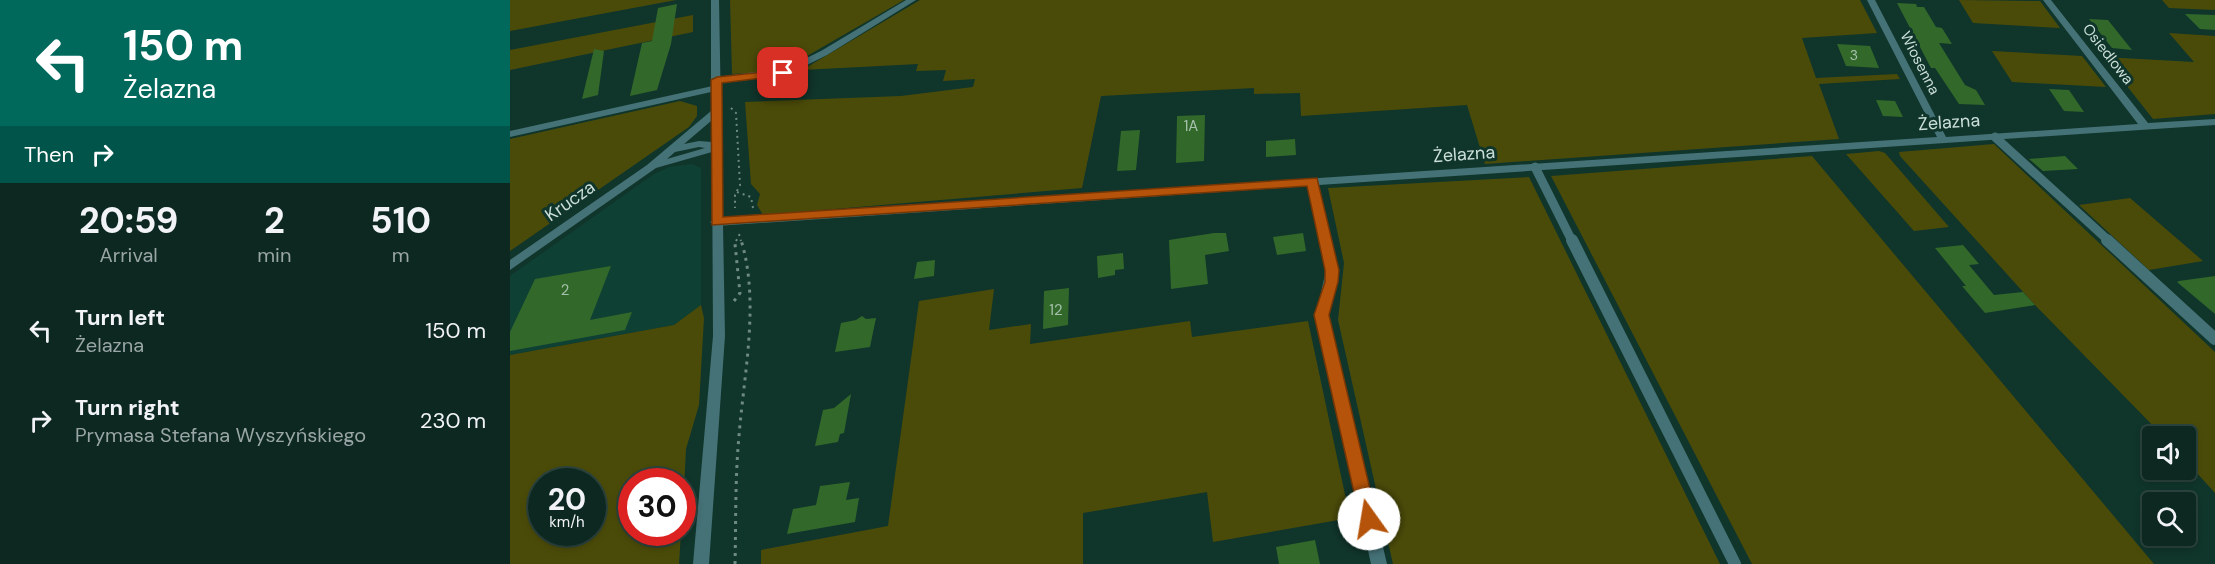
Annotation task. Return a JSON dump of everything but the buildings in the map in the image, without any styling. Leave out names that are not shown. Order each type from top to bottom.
[{"type":"street","points":[[701,564],[719,336],[715,0]]},
{"type":"street","points":[[510,134],[717,84],[788,71],[824,53],[912,0]]},
{"type":"street","name":"Wiosenna","points":[[1871,0],[1943,140]]},
{"type":"street","name":"Osiedlowa","points":[[2047,0],[2146,127]]},
{"type":"street","name":"Krucza","points":[[510,266],[651,166],[716,112]]},
{"type":"street","name":"Żelazna","points":[[716,222],[742,225],[1313,181],[2215,122]]},
{"type":"street","name":"Krucza","points":[[670,151],[699,144],[717,145]]},
{"type":"street","name":"Krucza","points":[[651,166],[692,156],[717,145]]},
{"type":"street","points":[[1313,181],[1332,270],[1322,315],[1379,564]]},
{"type":"lane","points":[[1995,137],[2215,339]]},
{"type":"lane","points":[[1535,168],[1735,564]]},
{"type":"path","points":[[727,102],[736,113],[740,185],[734,207],[742,225],[735,244],[740,293],[732,302]]},
{"type":"path","points":[[726,188],[751,197],[756,215]]},
{"type":"path","points":[[735,564],[737,459],[748,298],[743,244],[736,230],[742,225]]},
{"type":"shaded area","points":[[510,0],[676,0],[510,31]]},
{"type":"shaded area","points":[[730,0],[904,0],[781,71],[732,74]]},
{"type":"shaded area","points":[[920,0],[1860,0],[1877,33],[1802,38],[1816,78],[1897,74],[1900,79],[1819,84],[1839,139],[1485,164],[1467,105],[1301,116],[1300,93],[1254,94],[1254,88],[1101,96],[1082,188],[763,215],[757,205],[760,194],[751,184],[745,102],[901,96],[973,87],[975,79],[943,81],[946,70],[916,71],[918,64],[802,70]]},
{"type":"shaded area","points":[[1959,0],[2040,1],[2060,28],[1973,23]]},
{"type":"shaded area","points":[[2162,0],[2215,0],[2215,10],[2169,8]]},
{"type":"shaded area","points":[[693,15],[693,32],[510,70],[510,50]]},
{"type":"shaded area","points":[[2169,33],[2215,36],[2215,114],[2153,119],[2104,57],[2194,62]]},
{"type":"shaded area","points":[[1992,51],[2082,56],[2106,87],[2012,82]]},
{"type":"shaded area","points":[[680,101],[697,106],[697,116],[689,127],[510,251],[510,139]]},
{"type":"shaded area","points":[[1994,144],[2215,352],[2215,493],[2196,472],[2196,426],[2153,426],[2035,305],[1900,156],[1899,152]]},
{"type":"shaded area","points":[[1879,151],[1885,153],[1949,227],[1914,231],[1846,154]]},
{"type":"shaded area","points":[[1812,156],[2154,564],[1752,564],[1551,176]]},
{"type":"shaded area","points":[[692,164],[701,168],[701,305],[674,325],[510,355],[510,276],[654,174],[669,167]]},
{"type":"shaded area","points":[[1529,177],[1720,564],[1393,564],[1338,320],[1344,263],[1328,188]]},
{"type":"shaded area","points":[[2130,198],[2203,261],[2149,270],[2079,205]]},
{"type":"shaded area","points":[[994,289],[989,330],[1031,324],[1030,344],[1190,321],[1192,337],[1308,321],[1350,518],[1213,542],[1207,492],[1083,513],[1083,564],[761,564],[761,550],[888,526],[919,301]]},
{"type":"shaded area","points":[[701,305],[704,318],[699,405],[686,449],[685,468],[618,468],[618,546],[680,546],[679,564],[510,564],[510,355],[674,325]]},
{"type":"route","points":[[783,73],[717,80],[716,222],[1313,181],[1332,270],[1322,315],[1369,519]]}]
